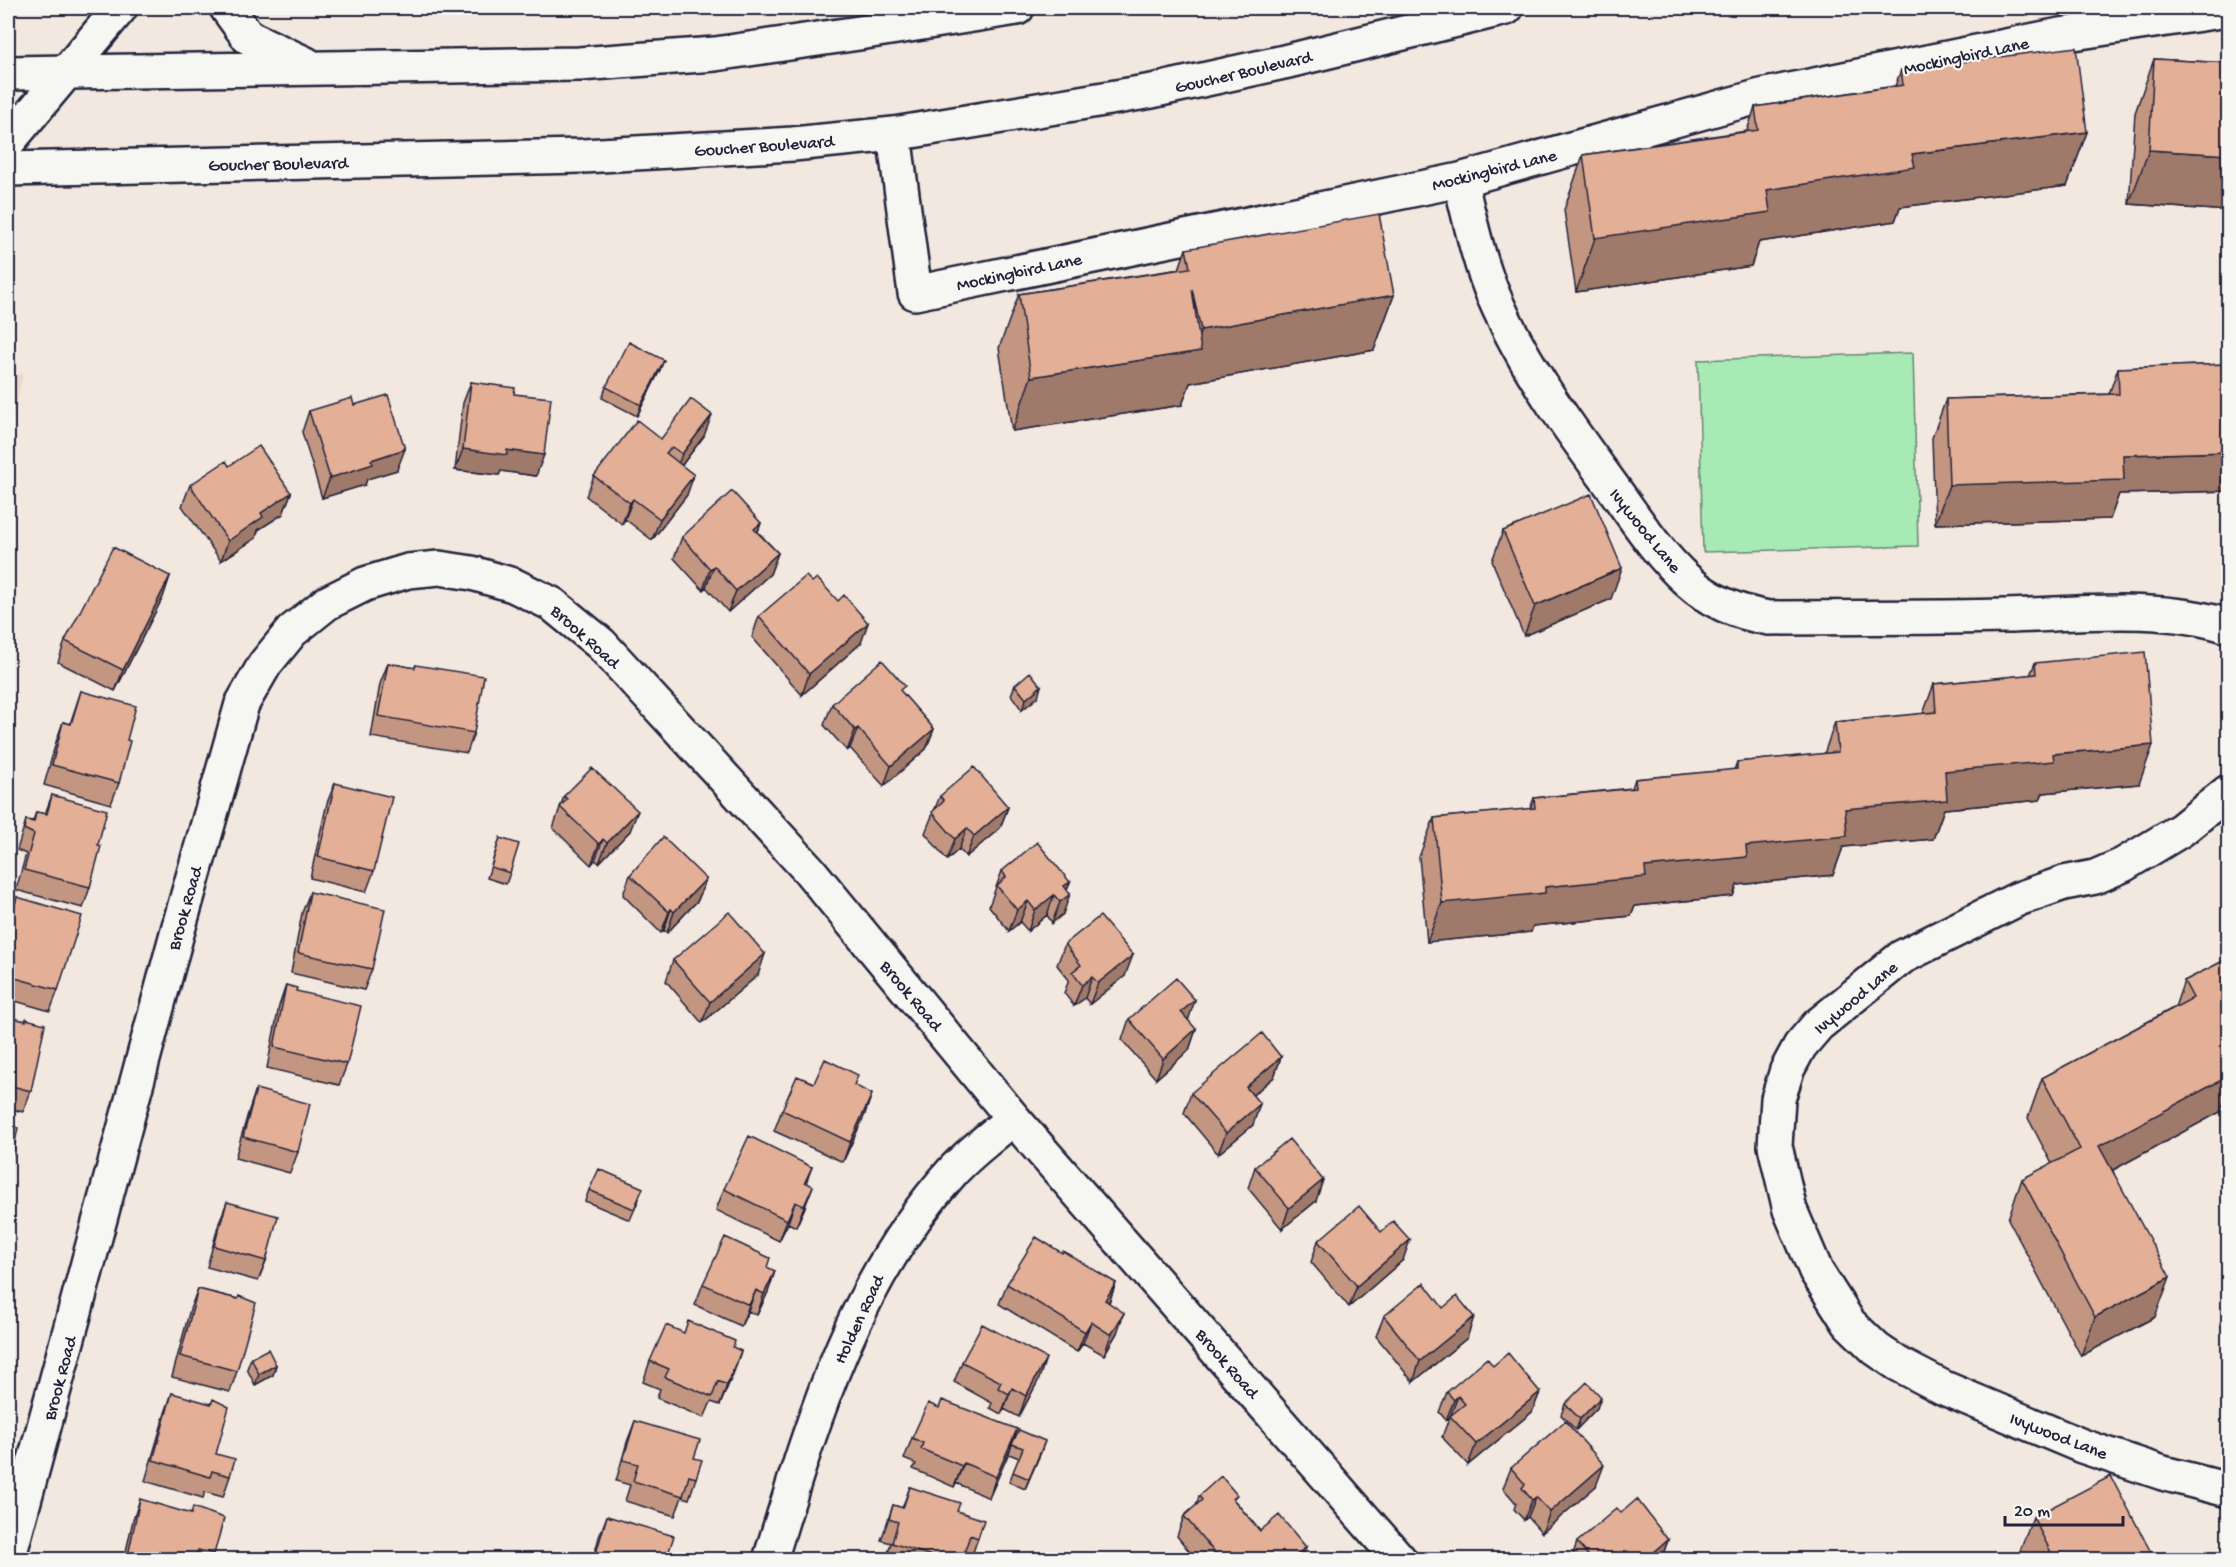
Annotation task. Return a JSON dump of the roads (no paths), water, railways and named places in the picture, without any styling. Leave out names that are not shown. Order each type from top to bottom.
[{"type":"street","points":[[8,142],[120,8]]},
{"type":"street","points":[[227,8],[248,37],[313,68]]},
{"type":"street","points":[[8,73],[579,64],[716,54],[1017,8]]},
{"type":"street","name":"Goucher Boulevard","points":[[8,169],[583,156],[794,144],[894,134],[1152,91],[1284,62],[1506,8]]},
{"type":"street","name":"Mockingbird Lane","points":[[894,134],[915,293],[1460,180],[1761,96],[2060,35],[2229,10]]},
{"type":"street","name":"Ivywood Lane","points":[[1460,180],[1478,250],[1493,296],[1517,346],[1546,394],[1664,556],[1688,582],[1714,600],[1743,614],[1769,618],[2152,612],[2187,616],[2229,626]]},
{"type":"street","name":"Brook Road","points":[[8,1560],[176,938],[242,704],[265,664],[292,631],[327,603],[365,584],[408,571],[439,568],[472,573],[513,585],[552,604],[600,644],[809,870],[1013,1118],[1400,1560]]},
{"type":"street","name":"Ivywood Lane","points":[[2229,792],[2181,830],[2123,865],[2095,877],[2064,883],[2018,899],[1902,957],[1818,1025],[1800,1046],[1787,1070],[1778,1099],[1775,1146],[1790,1210],[1816,1271],[1849,1323],[1876,1349],[1898,1364],[1944,1388],[2061,1438],[2163,1473],[2229,1490]]},
{"type":"street","name":"Holden Road","points":[[770,1560],[807,1441],[848,1334],[883,1265],[920,1211],[954,1170],[1013,1118]]}]
